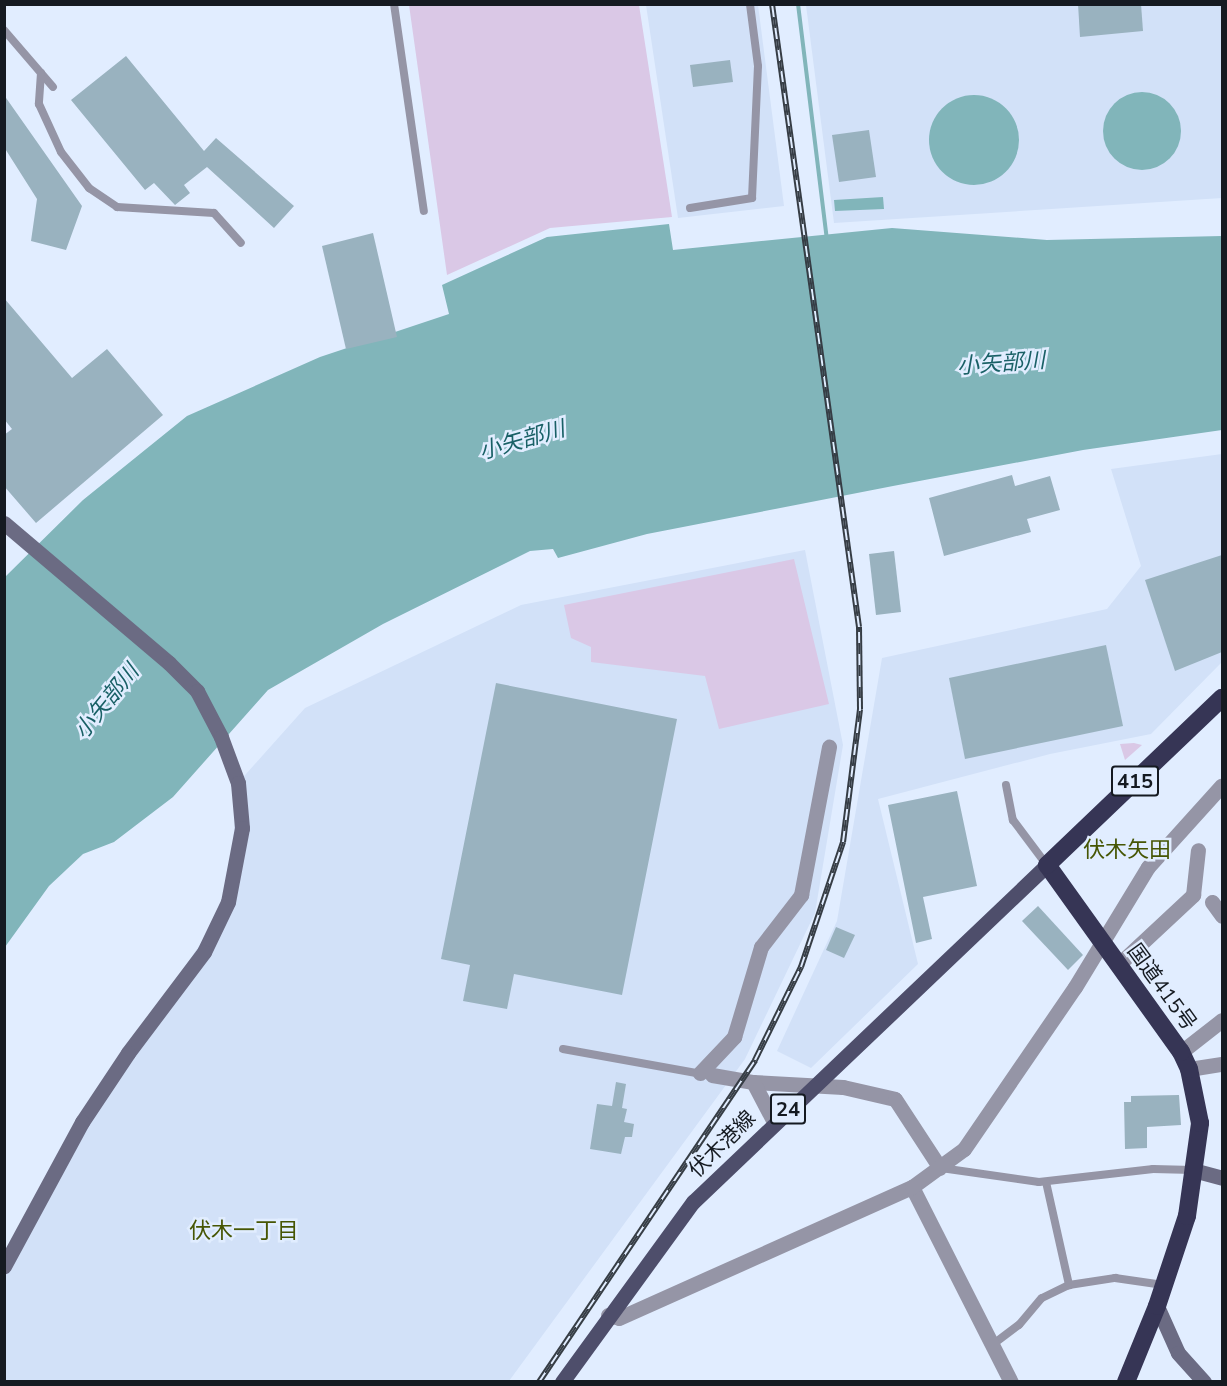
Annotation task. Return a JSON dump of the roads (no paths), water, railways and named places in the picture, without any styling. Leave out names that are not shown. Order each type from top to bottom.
[{"type":"highway","name":"415","points":[[1047,865],[1222,698]]},
{"type":"highway","name":"国道415号","points":[[1047,865],[1181,1052],[1189,1069],[1200,1124],[1187,1216],[1157,1306],[1126,1382]]},
{"type":"main road","name":"伏木港線","points":[[562,1382],[608,1315],[693,1202],[774,1122],[1047,865]]},
{"type":"street","points":[[4,524],[169,663],[197,692],[221,736],[238,783],[242,828],[228,902],[204,952],[128,1053],[82,1122],[4,1266]]},
{"type":"street","points":[[829,747],[801,895],[761,947],[734,1037],[706,1074],[753,1082],[818,1083],[895,1099],[940,1168]]},
{"type":"street","points":[[608,1315],[619,1318],[912,1187],[964,1149],[1075,987],[1148,867],[1222,785]]},
{"type":"street","points":[[1118,965],[1193,895],[1198,850]]},
{"type":"street","points":[[1212,902],[1222,916]]},
{"type":"street","points":[[1181,1052],[1222,1020]]},
{"type":"street","points":[[1189,1069],[1222,1064]]},
{"type":"street","points":[[753,1082],[774,1122]]},
{"type":"street","points":[[1193,1170],[1222,1178]]},
{"type":"street","points":[[912,1187],[1011,1382]]},
{"type":"street","points":[[1157,1306],[1178,1353],[1204,1382]]},
{"type":"lane","points":[[394,4],[424,211]]},
{"type":"lane","points":[[690,208],[752,198],[758,66],[750,4]]},
{"type":"lane","points":[[4,30],[53,87]]},
{"type":"lane","points":[[41,73],[39,104],[62,152],[89,188],[117,207],[214,213],[241,243]]},
{"type":"lane","points":[[1006,785],[1013,820],[1047,865]]},
{"type":"lane","points":[[563,1049],[706,1074]]},
{"type":"lane","points":[[940,1168],[1046,1182],[1154,1169],[1193,1170]]},
{"type":"lane","points":[[1046,1182],[1069,1285]]},
{"type":"lane","points":[[992,1345],[1019,1325],[1042,1298],[1069,1285],[1115,1278],[1164,1285]]},
{"type":"water","points":[[1134,92],[1150,92],[1164,98],[1175,109],[1181,123],[1181,139],[1175,153],[1164,164],[1150,170],[1134,170],[1120,164],[1109,153],[1103,139],[1103,123],[1109,109],[1120,98]]},
{"type":"water","points":[[974,95],[991,98],[1006,108],[1016,123],[1019,140],[1016,157],[1006,172],[991,182],[974,185],[957,182],[942,172],[932,157],[929,140],[932,123],[942,108],[957,98]]},
{"type":"water","points":[[883,197],[884,209],[835,211],[834,200]]},
{"type":"water","name":"小矢部川","points":[[669,224],[673,250],[892,228],[1047,240],[1222,236],[1222,430],[1083,450],[893,486],[647,534],[558,558],[553,549],[530,551],[383,624],[268,690],[173,797],[114,842],[83,854],[49,886],[5,947],[5,577],[83,500],[187,416],[320,357],[449,314],[442,285],[547,237]]},
{"type":"waterway","points":[[798,4],[827,239]]},
{"type":"railway","points":[[539,1382],[755,1060],[801,967],[843,842],[860,709],[859,627],[772,4]]},
{"type":"district","name":"伏木矢田","points":[[1127,851]]},
{"type":"district","name":"伏木一丁目","points":[[244,1232]]}]
